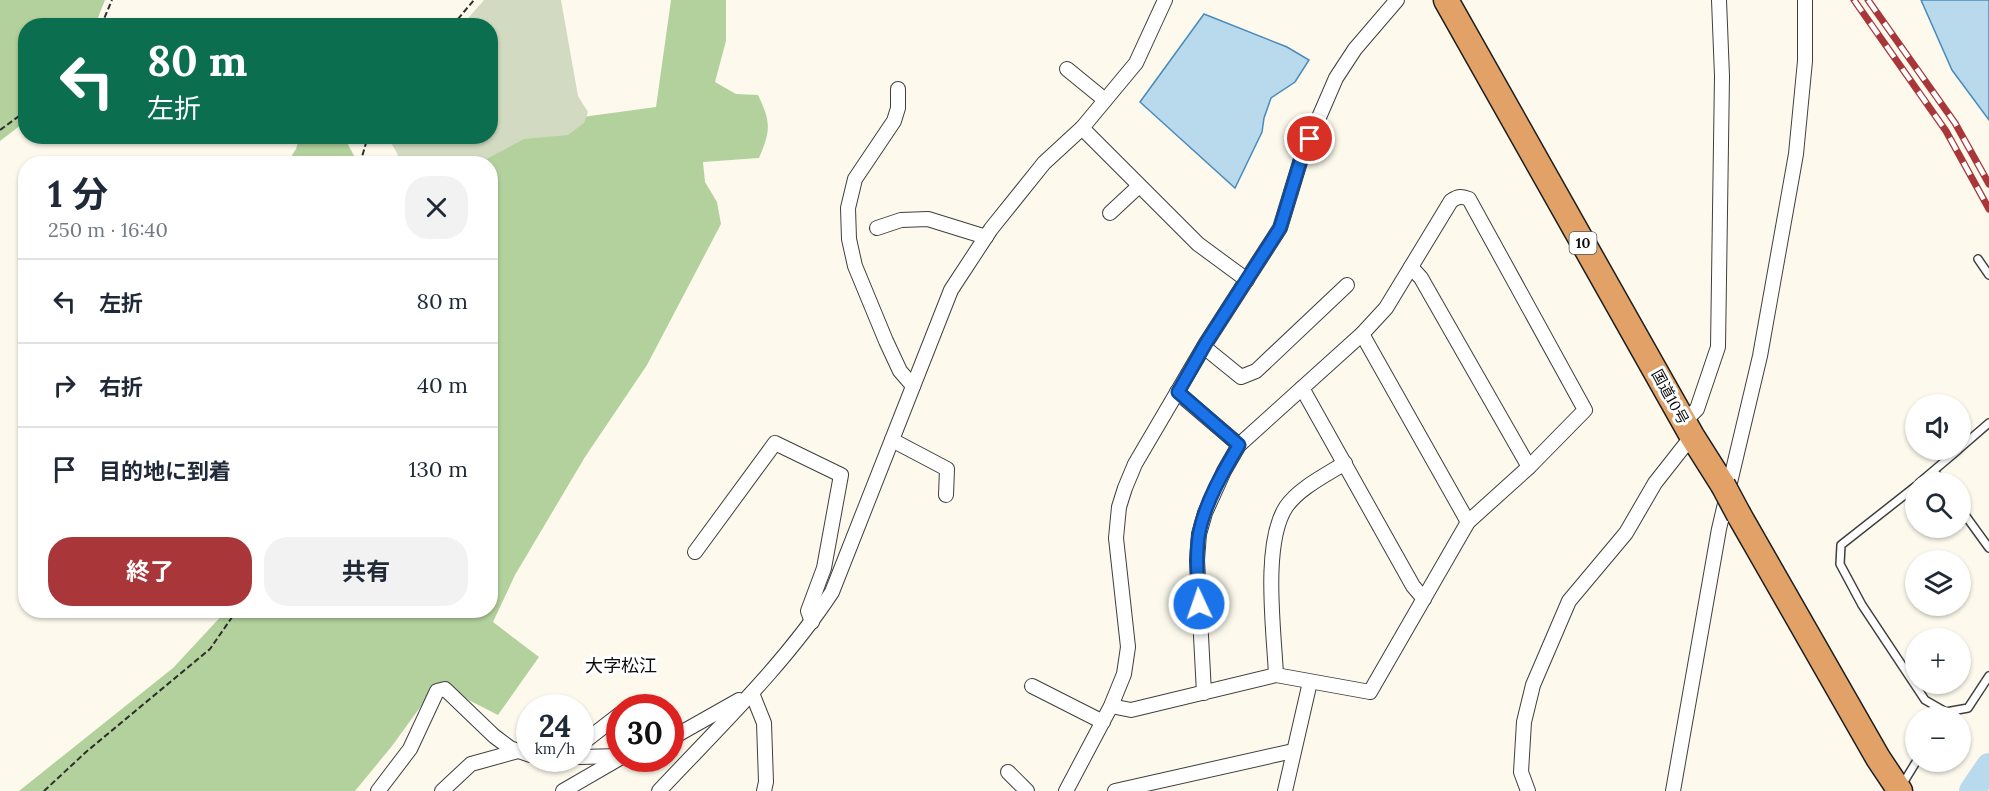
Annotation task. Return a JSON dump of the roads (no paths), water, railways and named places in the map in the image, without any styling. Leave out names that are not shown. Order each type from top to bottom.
[{"type":"highway","name":"国道10号","points":[[1446,0],[1688,429],[1723,485],[1872,748],[1899,791]]},
{"type":"street","points":[[660,791],[752,693],[812,622],[832,591],[951,290],[986,237],[1044,163],[1082,128],[1136,63],[1165,0]]},
{"type":"street","points":[[1066,791],[1111,706],[1124,674],[1128,647],[1116,538],[1119,507],[1135,464],[1204,347],[1280,228],[1301,159],[1336,78],[1355,49],[1397,0]]},
{"type":"street","points":[[1528,791],[1521,772],[1524,722],[1533,685],[1569,602],[1626,533],[1688,429],[1718,346],[1722,76],[1719,0]]},
{"type":"street","points":[[1673,791],[1719,529],[1760,356],[1796,154],[1805,61],[1805,0]]},
{"type":"street","points":[[1067,69],[1105,100]]},
{"type":"street","points":[[898,89],[898,108],[894,121],[855,179],[848,208],[849,239],[855,266],[886,341],[900,371],[913,386]]},
{"type":"street","points":[[1082,128],[1198,244],[1247,280]]},
{"type":"street","points":[[1110,213],[1139,186]]},
{"type":"street","points":[[1111,706],[1131,710],[1204,693],[1276,675],[1370,692],[1468,522],[1529,467],[1585,410],[1469,199],[1463,196],[1451,201],[1386,308],[1362,334],[1239,445],[1224,471],[1205,513],[1199,534],[1197,560],[1204,693]]},
{"type":"street","points":[[877,228],[901,220],[927,219],[986,237]]},
{"type":"street","points":[[1411,267],[1421,278],[1529,467]]},
{"type":"street","points":[[1204,347],[1241,377],[1256,371],[1347,285]]},
{"type":"street","points":[[1362,334],[1468,522]]},
{"type":"street","points":[[1302,388],[1413,586],[1424,599]]},
{"type":"street","points":[[1178,392],[1239,445]]},
{"type":"street","points":[[892,440],[947,470],[946,495]]},
{"type":"street","points":[[696,552],[775,443],[841,475],[824,568],[808,611],[812,622]]},
{"type":"street","points":[[1276,675],[1271,560],[1276,533],[1286,507],[1305,489],[1345,463]]},
{"type":"street","points":[[1285,791],[1310,682]]},
{"type":"street","points":[[1032,686],[1103,722]]},
{"type":"street","points":[[378,791],[410,749],[437,690],[445,689],[494,736],[516,750]]},
{"type":"street","points":[[684,731],[752,693]]},
{"type":"street","points":[[752,693],[764,723],[766,782],[764,791]]},
{"type":"street","points":[[594,734],[606,725]]},
{"type":"street","points":[[1114,791],[1293,751]]},
{"type":"street","points":[[442,791],[471,764],[516,755]]},
{"type":"street","points":[[563,791],[606,765]]},
{"type":"street","points":[[1008,772],[1027,791]]},
{"type":"lane","points":[[1978,259],[1989,275]]},
{"type":"lane","points":[[1971,439],[1989,423]]},
{"type":"lane","points":[[1934,471],[1946,460]]},
{"type":"lane","points":[[1905,494],[1841,545],[1840,564],[1862,605],[1906,674],[1925,700],[1933,706]]},
{"type":"lane","points":[[1971,523],[1989,548]]},
{"type":"lane","points":[[1969,706],[1989,676]]},
{"type":"lane","points":[[1899,791],[1910,772]]},
{"type":"water","points":[[1921,0],[1989,0],[1989,120],[1952,70]]},
{"type":"water","points":[[1204,14],[1287,47],[1309,60],[1295,82],[1271,98],[1262,132],[1235,188],[1140,102]]},
{"type":"waterway","points":[[1972,791],[1989,766]]},
{"type":"railway","points":[[1854,0],[1946,131],[1989,209]]},
{"type":"railway","points":[[1868,0],[1955,123],[1989,184]]},
{"type":"district","name":"大字松江","points":[[621,666]]}]
